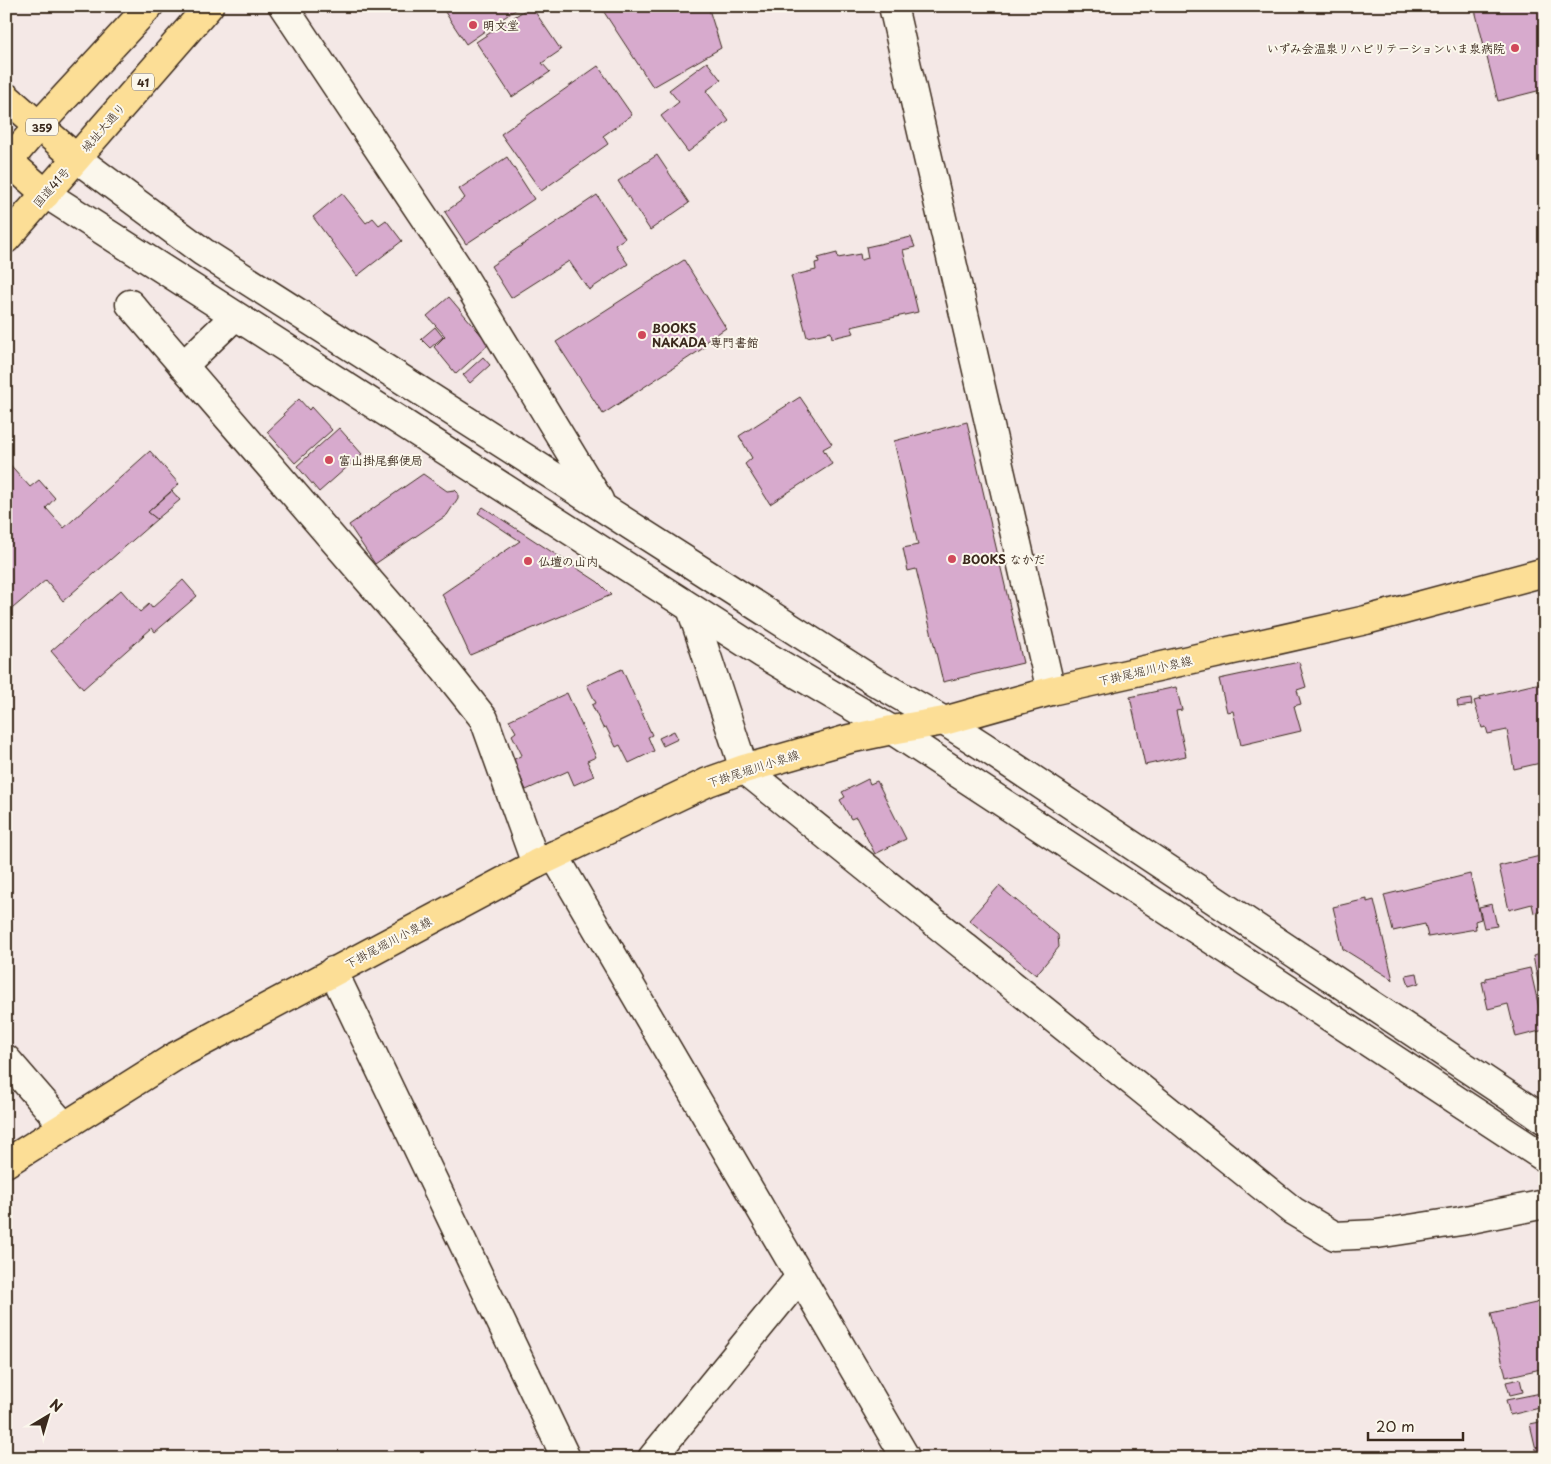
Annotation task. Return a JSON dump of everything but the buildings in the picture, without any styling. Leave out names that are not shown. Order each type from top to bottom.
[{"type":"main road","points":[[46,194],[7,162],[149,6]]},
{"type":"main road","name":"城址大通り","points":[[76,158],[209,6]]},
{"type":"main road","name":"359","points":[[6,97],[76,158]]},
{"type":"main road","name":"国道41号","points":[[6,239],[76,158]]},
{"type":"main road","name":"下掛尾堀川小泉線","points":[[6,1162],[176,1056],[333,971],[545,860],[708,782],[744,769],[849,739],[944,721],[1050,691],[1366,620],[1545,572]]},
{"type":"street","points":[[283,6],[460,271],[602,506]]},
{"type":"street","points":[[893,6],[1050,691]]},
{"type":"street","points":[[76,158],[203,252],[874,681],[944,721],[1545,1120]]},
{"type":"street","points":[[46,194],[763,654],[892,730],[1545,1158]]},
{"type":"street","points":[[130,304],[433,655],[484,719],[545,860],[800,1278],[906,1458]]},
{"type":"street","points":[[184,366],[235,316]]},
{"type":"street","points":[[691,608],[744,769],[1294,1211],[1335,1236],[1377,1234],[1461,1221],[1545,1204]]},
{"type":"street","points":[[333,971],[566,1458]]},
{"type":"street","points":[[6,1059],[64,1126]]},
{"type":"street","points":[[652,1458],[800,1278]]},
{"type":"place","name":"明文堂","points":[[473,25]]},
{"type":"place","name":"いずみ会温泉リハビリテーションいま泉病院","points":[[1515,48]]},
{"type":"place","name":"BOOKS NAKADA 専門書館","points":[[642,335]]},
{"type":"place","name":"富山掛尾郵便局","points":[[329,460]]},
{"type":"place","name":"BOOKS なかだ","points":[[952,559]]},
{"type":"place","name":"仏壇の山内","points":[[528,561]]}]
